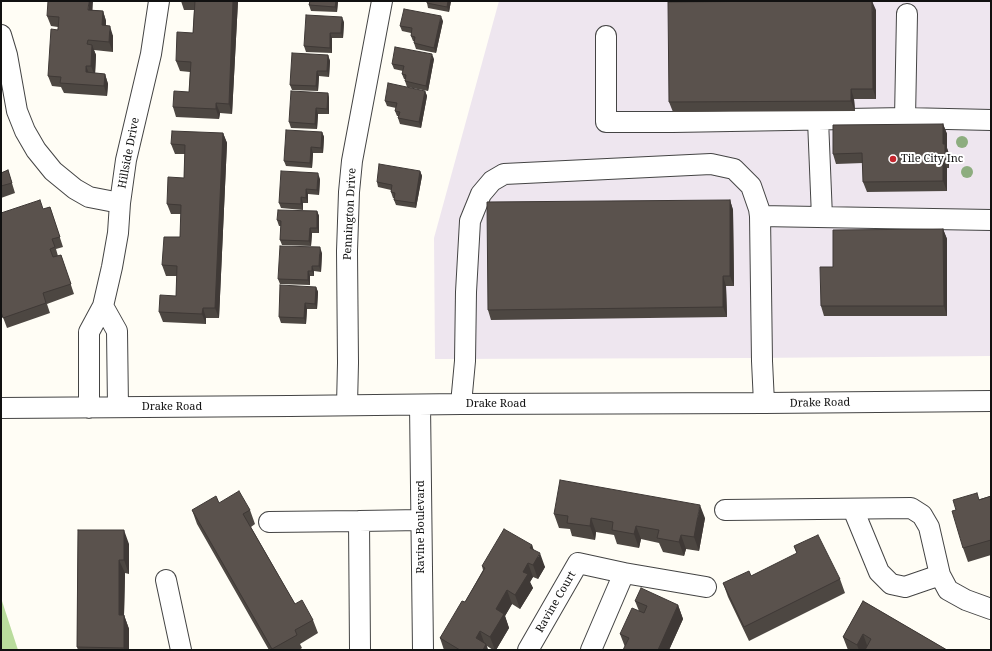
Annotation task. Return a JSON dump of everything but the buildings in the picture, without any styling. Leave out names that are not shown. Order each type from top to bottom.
[{"type":"street","name":"Hillside Drive","points":[[89,408],[89,332],[103,306],[112,267],[118,233],[120,202],[126,160],[151,54],[159,1]]},
{"type":"street","name":"Pennington Drive","points":[[347,405],[347,235],[349,192],[352,161],[382,1]]},
{"type":"street","points":[[905,118],[907,14]]},
{"type":"street","points":[[1,35],[7,55],[17,111],[25,131],[36,150],[53,171],[75,189],[89,197],[120,202]]},
{"type":"street","points":[[606,36],[606,122],[905,118],[991,120]]},
{"type":"street","points":[[818,120],[822,217]]},
{"type":"street","points":[[461,404],[465,361],[466,292],[470,220],[481,194],[492,181],[504,174],[711,164],[734,169],[751,186],[760,216],[764,403]]},
{"type":"street","points":[[760,216],[991,220]]},
{"type":"street","points":[[103,306],[117,330],[118,407]]},
{"type":"street","name":"Drake Road","points":[[1,408],[991,401]]},
{"type":"street","name":"Ravine Boulevard","points":[[420,405],[423,650]]},
{"type":"street","points":[[725,510],[911,508],[922,515],[929,527],[940,575],[948,590],[966,600],[991,610]]},
{"type":"street","points":[[853,509],[879,572],[891,584],[905,587],[940,575]]},
{"type":"street","points":[[269,522],[421,520]]},
{"type":"street","points":[[359,521],[360,650]]},
{"type":"street","name":"Ravine Court","points":[[528,650],[578,563],[624,573]]},
{"type":"street","points":[[591,650],[624,573],[706,587]]},
{"type":"street","points":[[166,580],[181,650]]},
{"type":"shaded area","points":[[499,1],[991,1],[991,356],[435,359],[434,238]]},
{"type":"green space","points":[[1,598],[18,650],[1,650]]},
{"type":"place","name":"Tile City Inc","points":[[893,159]]}]
